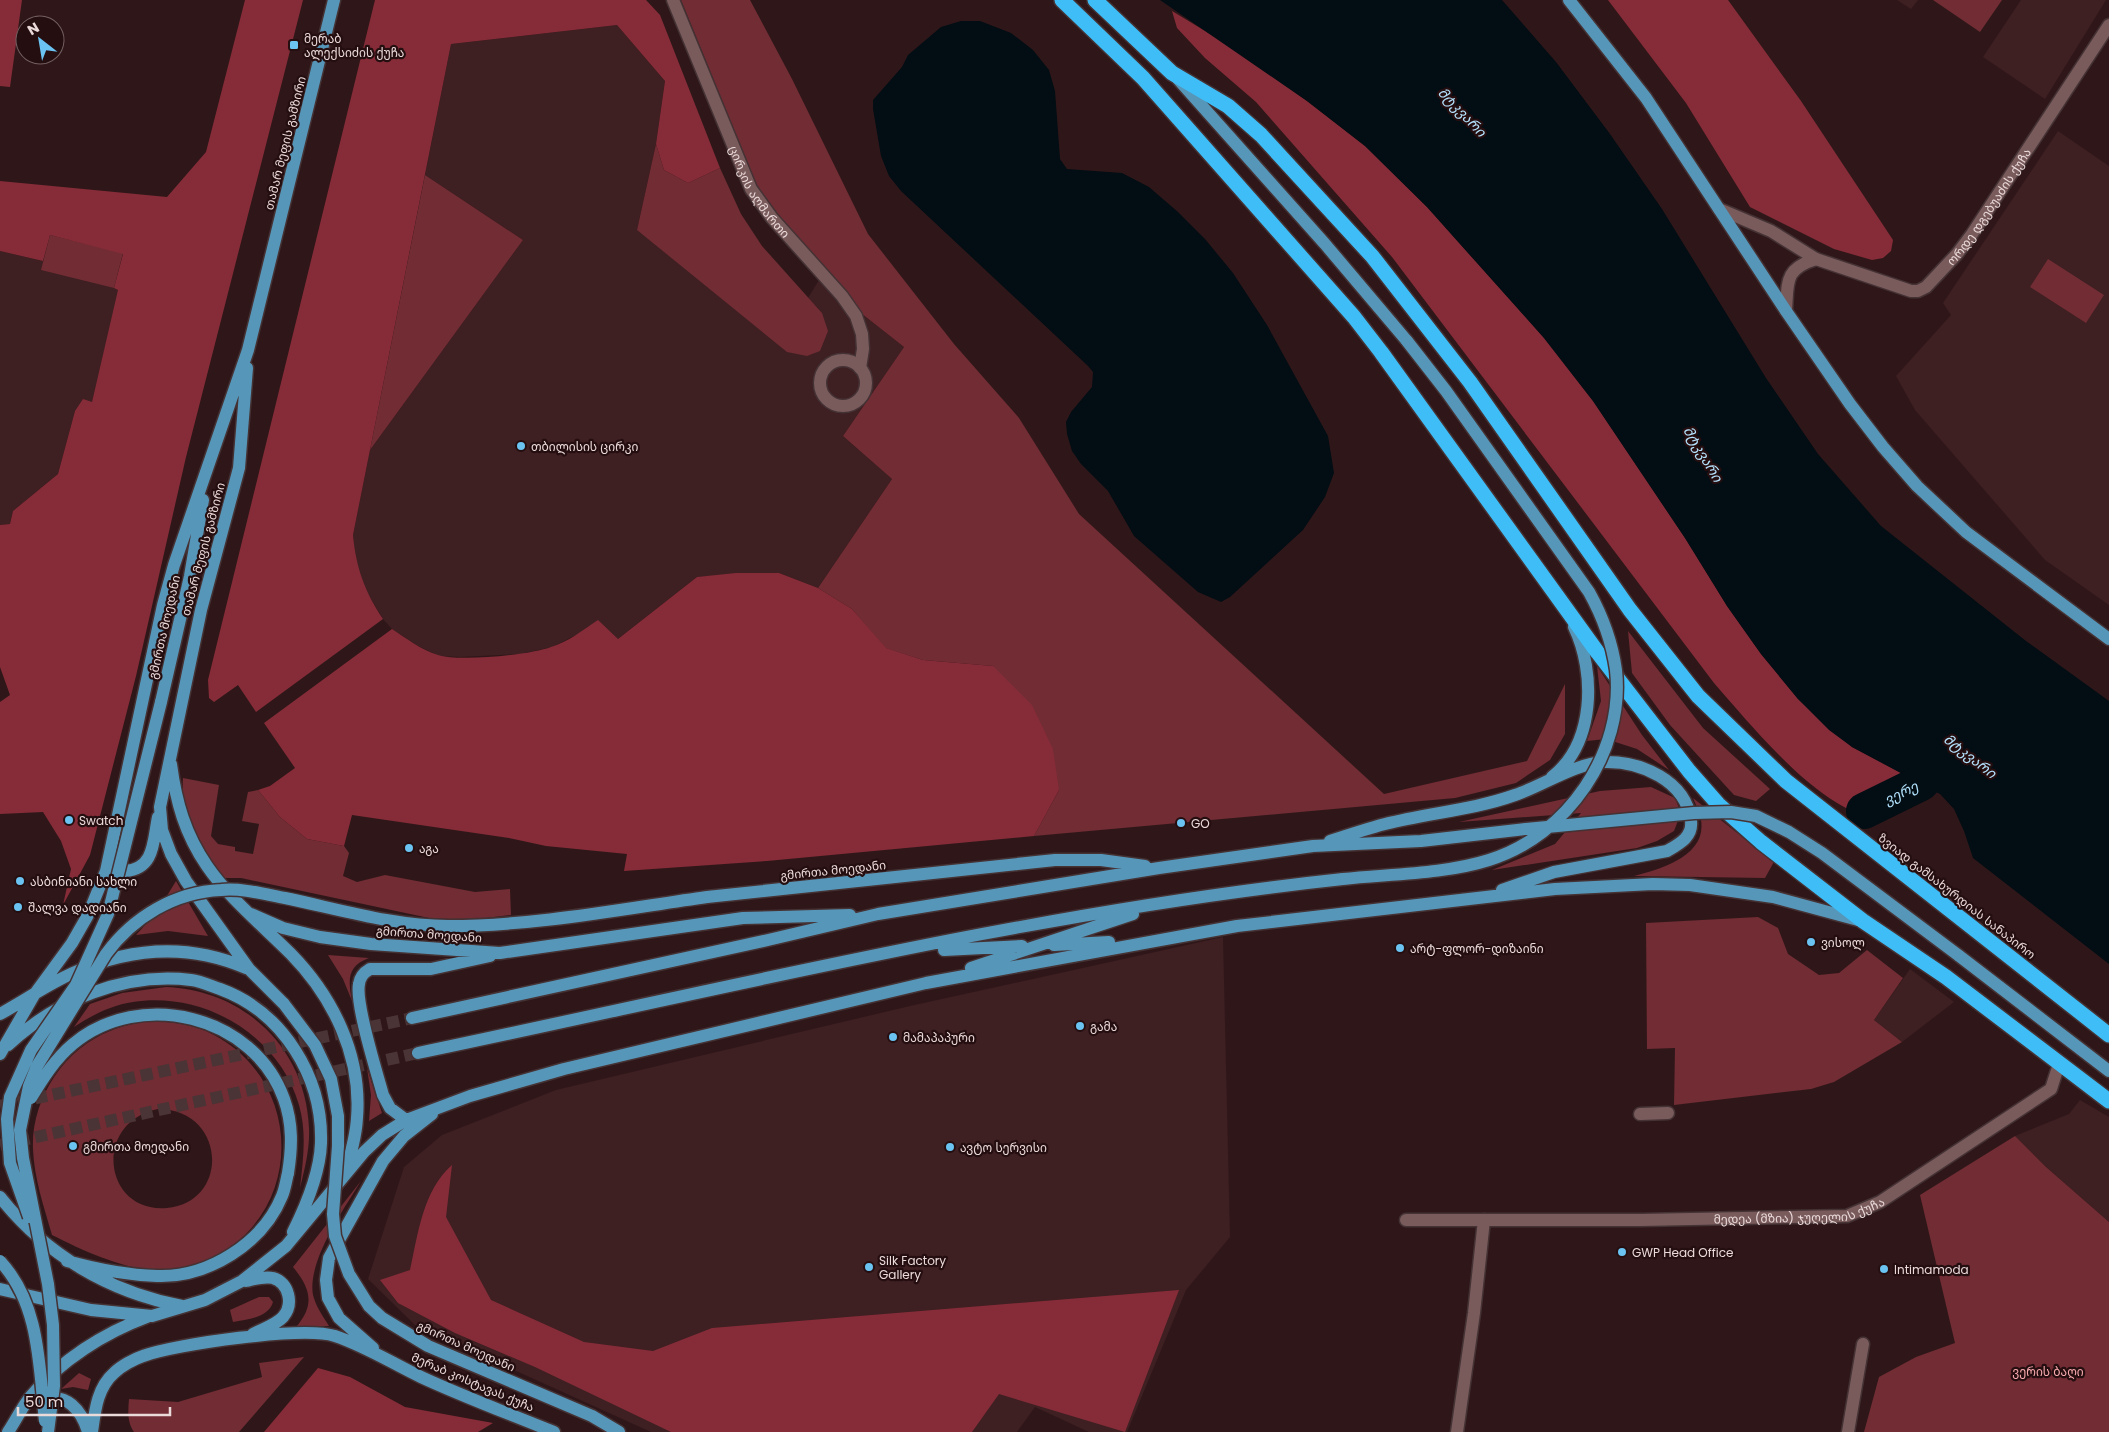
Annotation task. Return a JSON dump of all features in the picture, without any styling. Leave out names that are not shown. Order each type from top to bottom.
[{"type":"highway","points":[[1062,0],[1143,78],[1354,318],[1381,352],[1566,609],[1659,732],[1712,797],[1735,821],[1863,922],[1946,976],[2109,1102]]},
{"type":"highway","name":"ზვიად გამსახურდიას სანაპირო","points":[[1095,0],[1172,73],[1228,106],[1261,135],[1372,256],[1470,382],[1668,662],[1724,723],[1786,781],[2109,1035]]},
{"type":"main road","name":"თამარ მეფის გამზირი","points":[[210,460],[248,350],[334,0]]},
{"type":"main road","points":[[1569,0],[1646,98],[1786,311],[1863,422],[1917,486],[1966,532],[2109,639]]},
{"type":"main road","points":[[418,1053],[899,952],[1176,899],[1476,864],[1506,854],[1529,842],[1556,822],[1575,800],[1591,778],[1606,743],[1616,704],[1616,672],[1612,650],[1602,616],[1589,592],[1446,391],[1407,341],[1319,236],[1172,73]]},
{"type":"main road","name":"თამარ მეფის გამზირი","points":[[170,752],[201,610],[239,468],[248,350]]},
{"type":"main road","points":[[1,1053],[34,996],[72,943],[88,915],[106,871],[163,606],[174,565],[210,460]]},
{"type":"main road","name":"გმირთა მოედანი","points":[[41,1249],[10,1163],[7,1119],[10,1097],[31,1050],[80,976],[108,914],[161,702],[190,576],[210,460]]},
{"type":"main road","points":[[1542,785],[1562,770],[1573,754],[1589,703],[1587,667],[1579,638],[1566,609]]},
{"type":"main road","name":"გმირთა მოედანი","points":[[170,752],[160,807],[162,830],[182,874],[249,969],[284,1004],[315,1045],[331,1079],[338,1116],[338,1146],[333,1214],[335,1236],[340,1256],[369,1306],[382,1318],[428,1346],[592,1416],[619,1432]]},
{"type":"main road","name":"გმირთა მოედანი","points":[[170,752],[175,799],[189,836],[207,867],[313,978],[329,1001],[345,1038],[354,1076],[358,1117],[346,1173]]},
{"type":"main road","points":[[1313,846],[1385,824],[1514,796],[1577,770],[1602,762],[1625,763],[1638,766],[1656,774],[1678,792],[1689,812],[1692,827],[1684,840],[1667,851],[1554,872],[1480,897]]},
{"type":"main road","points":[[115,829],[116,856],[119,864],[125,870],[134,870],[144,865],[150,854],[160,807]]},
{"type":"main road","points":[[1159,868],[1313,846],[1422,841],[1694,813],[1731,812],[1756,816],[1790,832],[1822,853],[2109,1071]]},
{"type":"main road","name":"გმირთა მოედანი","points":[[47,1432],[55,1366],[53,1325],[41,1249],[23,1158],[20,1130],[29,1086],[37,1066],[118,937],[133,923],[150,912],[189,895],[222,889],[413,924],[441,926],[507,925],[707,897],[1055,860],[1101,860],[1159,868]]},
{"type":"main road","name":"გმირთა მოედანი","points":[[412,1018],[878,914],[1159,868]]},
{"type":"main road","points":[[926,983],[1237,926],[1555,889],[1653,884],[1690,885],[1793,901],[1863,922]]},
{"type":"main road","points":[[926,983],[1176,899]]},
{"type":"main road","name":"გმირთა მოედანი","points":[[250,914],[283,928],[371,944],[500,953],[744,918],[878,914]]},
{"type":"main road","points":[[899,952],[1154,940]]},
{"type":"main road","name":"გმირთა მოედანი","points":[[0,1014],[72,973],[119,955],[180,950],[220,957],[249,969]]},
{"type":"main road","points":[[406,1120],[390,1108],[383,1096],[359,997],[360,979],[363,973],[370,969],[432,970],[500,953]]},
{"type":"main road","points":[[1,1053],[45,1016],[73,1000],[107,988],[136,982],[170,978],[194,980],[237,995],[261,1011],[288,1039],[307,1071],[320,1115],[321,1144],[316,1174],[303,1211],[286,1246]]},
{"type":"main road","name":"გმირთა მოედანი","points":[[0,1289],[92,1310],[152,1316],[184,1307],[205,1300],[242,1282],[286,1246],[321,1206],[346,1173],[382,1135],[406,1120],[443,1105],[564,1069],[926,983]]},
{"type":"main road","points":[[24,1111],[58,1058],[74,1043],[92,1032],[129,1018],[168,1014],[187,1016],[232,1035],[248,1047],[272,1074],[284,1099],[291,1126],[291,1154],[282,1195],[270,1217],[258,1231],[234,1252],[208,1266],[176,1275],[158,1276],[103,1270],[67,1261]]},
{"type":"main road","points":[[382,1356],[339,1318],[328,1298],[326,1280],[329,1258],[383,1161],[404,1136],[443,1105]]},
{"type":"main road","points":[[0,1197],[20,1222],[67,1261],[101,1280],[160,1302],[184,1307]]},
{"type":"main road","points":[[0,1261],[21,1290],[30,1310],[36,1332],[47,1432]]},
{"type":"main road","points":[[242,1282],[265,1277],[275,1278],[283,1285],[290,1299],[288,1309],[282,1318],[244,1338]]},
{"type":"main road","points":[[8,1432],[35,1392],[77,1354],[116,1331],[152,1316]]},
{"type":"main road","points":[[92,1432],[100,1391],[114,1373],[144,1356],[244,1338],[301,1332],[333,1336],[382,1356]]},
{"type":"main road","name":"მერაბ კოსტავას ქუჩა","points":[[382,1356],[420,1376],[554,1432]]},
{"type":"main road","points":[[18,1417],[32,1406],[48,1399],[61,1398],[70,1402],[77,1409],[88,1432]]},
{"type":"street","name":"ცირკის აღმართი","points":[[673,0],[751,189],[772,218],[842,296],[856,316],[862,334],[863,349],[860,368]]},
{"type":"street","name":"ორდე დგებუაძის ქუჩა","points":[[1719,209],[1771,231],[1816,259],[1901,288],[1918,291],[1926,287],[1957,254],[1972,234],[2109,25]]},
{"type":"street","points":[[1786,311],[1788,283],[1792,272],[1800,264],[1816,259]]},
{"type":"street","name":"მედეა (მზია) ჯუღელის ქუჩა","points":[[1406,1220],[1847,1216],[1880,1202],[2045,1094],[2051,1089],[2059,1064]]},
{"type":"street","points":[[1640,1114],[1668,1113]]},
{"type":"street","points":[[1457,1432],[1474,1314],[1484,1220]]},
{"type":"street","points":[[1848,1432],[1863,1344]]},
{"type":"shaded area","points":[[0,0],[22,0],[20,15],[15,15],[15,51],[10,87],[0,86]]},
{"type":"shaded area","points":[[245,0],[303,0],[186,457],[136,676],[90,855],[63,905],[71,869],[61,841],[43,812],[0,814],[0,702],[10,695],[0,667],[0,525],[10,524],[13,511],[58,474],[75,411],[83,399],[92,402],[118,290],[114,288],[123,254],[50,235],[43,261],[0,251],[0,181],[167,197],[206,152]]},
{"type":"shaded area","points":[[375,0],[646,0],[660,15],[720,168],[688,183],[664,170],[656,144],[665,81],[617,25],[451,44],[353,535],[356,558],[362,579],[383,619],[256,712],[238,685],[214,702],[209,698],[208,680]]},
{"type":"shaded area","points":[[1608,0],[1728,0],[1801,101],[1893,240],[1891,251],[1883,258],[1872,260],[1834,249],[1750,207],[1686,103]]},
{"type":"shaded area","points":[[1897,0],[1918,0],[1911,9]]},
{"type":"shaded area","points":[[2021,0],[2106,0],[2045,99],[1983,57]]},
{"type":"shaded area","points":[[1172,11],[1220,40],[1307,101],[1365,146],[1427,207],[1544,338],[1593,401],[1685,538],[1727,606],[1761,654],[1798,699],[1852,747],[1907,776],[1901,784],[1846,808],[1810,784],[1759,734],[1714,683],[1392,257],[1256,102],[1205,58],[1177,28]]},
{"type":"shaded area","points":[[617,25],[665,81],[656,144],[637,230],[822,313],[808,298],[819,280],[904,347],[843,436],[892,479],[818,588],[779,573],[697,577],[618,639],[574,636],[552,647],[520,654],[460,657],[439,656],[418,646],[392,629],[383,619],[362,584],[355,557],[353,535],[370,450],[523,240],[425,175],[451,44]]},
{"type":"shaded area","points":[[2058,131],[2109,166],[2109,605],[2045,560],[1915,410],[1896,376],[1951,315],[1943,303]]},
{"type":"shaded area","points":[[0,251],[43,261],[119,290],[92,402],[75,411],[58,474],[13,511],[10,524],[0,525]]},
{"type":"shaded area","points":[[736,573],[779,573],[818,588],[852,609],[886,648],[923,660],[993,666],[1032,705],[1053,749],[1059,790],[1034,836],[767,861],[624,871],[627,854],[546,846],[509,838],[352,815],[344,846],[307,839],[280,817],[258,790],[270,786],[295,768],[264,723],[392,629],[414,644],[432,653],[462,658],[494,657],[541,650],[563,642],[598,620],[618,639],[697,577]]},
{"type":"shaded area","points":[[1223,937],[1230,1237],[1186,1290],[1127,1432],[1089,1432],[1035,1407],[1017,1432],[651,1432],[415,1325],[368,1279],[404,1167],[442,1135],[556,1090],[910,1006]]},
{"type":"shaded area","points":[[1910,969],[1954,1002],[1902,1042],[1874,1020]]},
{"type":"shaded area","points":[[2080,1100],[2109,1117],[2109,1222],[2046,1167],[2015,1136],[2069,1114]]},
{"type":"shaded area","points":[[452,1165],[446,1217],[491,1300],[584,1342],[653,1351],[712,1328],[1179,1290],[1125,1432],[999,1394],[972,1432],[671,1432],[535,1367],[455,1333],[398,1303],[380,1280],[410,1270],[419,1228],[428,1200],[442,1175]]},
{"type":"shaded area","points":[[318,1368],[350,1377],[405,1407],[493,1423],[478,1432],[264,1432]]},
{"type":"green space","points":[[681,0],[750,0],[792,79],[868,234],[954,344],[1019,418],[1079,514],[1384,794],[1527,761],[1565,684],[1565,734],[1550,760],[1516,783],[1455,798],[1034,836],[1059,790],[993,666],[923,660],[885,648],[852,609],[818,588],[892,479],[843,436],[904,347],[819,280],[824,266],[770,208],[758,188]]},
{"type":"green space","points":[[1933,0],[2002,0],[1980,32]]},
{"type":"green space","points":[[656,144],[664,170],[688,183],[720,168],[741,214],[762,246],[822,313],[828,331],[820,351],[807,356],[787,352],[637,230]]},
{"type":"green space","points":[[425,175],[523,240],[370,450]]},
{"type":"green space","points":[[50,235],[123,253],[114,288],[41,270]]},
{"type":"green space","points":[[2048,259],[2104,295],[2086,323],[2030,287]]},
{"type":"green space","points":[[1628,631],[1703,728],[1770,789],[1756,801],[1734,795],[1670,725],[1632,673]]},
{"type":"green space","points":[[1597,666],[1642,735],[1669,770],[1637,749],[1606,739],[1587,741],[1601,701]]},
{"type":"green space","points":[[183,778],[219,785],[211,836],[218,844],[235,847],[235,851],[253,854],[259,824],[242,821],[248,792],[258,790],[280,817],[307,839],[344,846],[349,853],[343,876],[357,882],[385,875],[475,892],[510,889],[511,915],[470,920],[429,918],[241,878],[220,878],[199,843],[188,819],[183,792]]},
{"type":"green space","points":[[1651,787],[1675,798],[1681,813],[1674,831],[1657,841],[1637,848],[1492,870],[1555,844],[1581,813],[1459,822],[1600,791]]},
{"type":"green space","points":[[1693,798],[1775,860],[1765,878],[1634,876],[1680,859],[1697,843],[1701,832],[1701,820]]},
{"type":"green space","points":[[176,881],[208,936],[168,931],[136,935],[157,912]]},
{"type":"green space","points":[[1758,917],[1778,928],[1788,954],[1819,975],[1839,973],[1867,950],[1903,978],[1874,1020],[1902,1042],[1834,1082],[1811,1089],[1674,1105],[1675,1048],[1647,1049],[1646,923]]},
{"type":"green space","points":[[328,955],[369,958],[356,965],[351,975],[352,1001],[343,979]]},
{"type":"green space","points":[[166,987],[194,991],[221,999],[245,1012],[266,1029],[283,1049],[296,1073],[305,1099],[309,1128],[308,1150],[300,1188],[304,1136],[299,1105],[289,1080],[275,1058],[256,1039],[235,1023],[211,1011],[186,1004],[160,1000],[117,1005],[74,1027],[90,1004],[122,993]]},
{"type":"green space","name":"გმირთა მოედანი","points":[[151,1021],[199,1028],[214,1035],[244,1057],[266,1085],[278,1117],[281,1151],[276,1185],[261,1216],[237,1242],[204,1261],[172,1270],[152,1270],[113,1262],[52,1235],[35,1171],[33,1149],[34,1130],[44,1094],[65,1063],[93,1039],[120,1027]],"holes":[[[158,1109],[181,1113],[197,1124],[208,1139],[212,1156],[210,1174],[202,1190],[188,1202],[167,1208],[146,1206],[129,1197],[119,1183],[114,1166],[115,1148],[123,1131],[137,1117]]]},
{"type":"green space","points":[[367,1068],[382,1113],[369,1121],[371,1095]]},
{"type":"green space","name":"ვერის ბაღი","points":[[2015,1136],[2046,1167],[2109,1222],[2109,1432],[1864,1432],[1879,1377],[1916,1357],[1955,1343],[1920,1195]]},
{"type":"green space","points":[[361,1181],[328,1236],[316,1267],[313,1295],[329,1326],[296,1327],[306,1311],[308,1297],[304,1283],[293,1267]]},
{"type":"green space","points":[[259,1297],[269,1297],[273,1302],[267,1311],[251,1319],[233,1322],[230,1310]]},
{"type":"green space","points":[[304,1357],[239,1432],[134,1432],[130,1424],[128,1412],[129,1399],[178,1402],[262,1377],[259,1363]]},
{"type":"green space","points":[[79,1373],[91,1379],[88,1390],[73,1387],[61,1389]]},
{"type":"water","name":"მტკვარი","points":[[1160,0],[1502,0],[1556,62],[1610,134],[1662,209],[1766,378],[1818,454],[1881,526],[2026,641],[2109,701],[2109,964],[1973,858],[1954,809],[1940,794],[1852,747],[1829,730],[1798,699],[1761,654],[1727,606],[1685,538],[1593,401],[1544,338],[1427,207],[1365,146],[1307,101]]},
{"type":"water","points":[[961,21],[980,21],[1011,33],[1033,50],[1049,70],[1055,91],[1060,159],[1067,169],[1122,173],[1149,187],[1205,239],[1233,273],[1267,325],[1328,436],[1334,473],[1325,497],[1303,530],[1230,597],[1221,602],[1198,592],[1134,536],[1108,491],[1081,464],[1072,451],[1066,422],[1071,412],[1092,387],[1093,372],[901,191],[889,176],[881,156],[873,100],[902,67],[908,55],[941,27]]},
{"type":"waterway","name":"ვერე","points":[[1864,811],[1921,783],[1954,746]]},
{"type":"tunnel","points":[[0,1106],[412,1018]]},
{"type":"tunnel","points":[[0,1145],[418,1053]]},
{"type":"place","name":"მერაბ ალექსიძის ქუჩა","points":[[294,45]]},
{"type":"place","name":"თბილისის ცირკი","points":[[521,446]]},
{"type":"place","name":"Swatch","points":[[69,820]]},
{"type":"place","name":"GO","points":[[1181,823]]},
{"type":"place","name":"აგა","points":[[409,848]]},
{"type":"place","name":"ასბინიანი სახლი","points":[[20,881]]},
{"type":"place","name":"შალვა დადიანი","points":[[18,907]]},
{"type":"place","name":"ვისოლ","points":[[1811,942]]},
{"type":"place","name":"არტ-ფლორ-დიზაინი","points":[[1400,948]]},
{"type":"place","name":"გამა","points":[[1080,1026]]},
{"type":"place","name":"მამაპაპური","points":[[893,1037]]},
{"type":"place","name":"გმირთა მოედანი","points":[[73,1146]]},
{"type":"place","name":"ავტო სერვისი","points":[[950,1147]]},
{"type":"place","name":"GWP Head Office","points":[[1622,1252]]},
{"type":"place","name":"Silk Factory Gallery","points":[[869,1267]]},
{"type":"place","name":"Intimamoda","points":[[1884,1269]]}]
